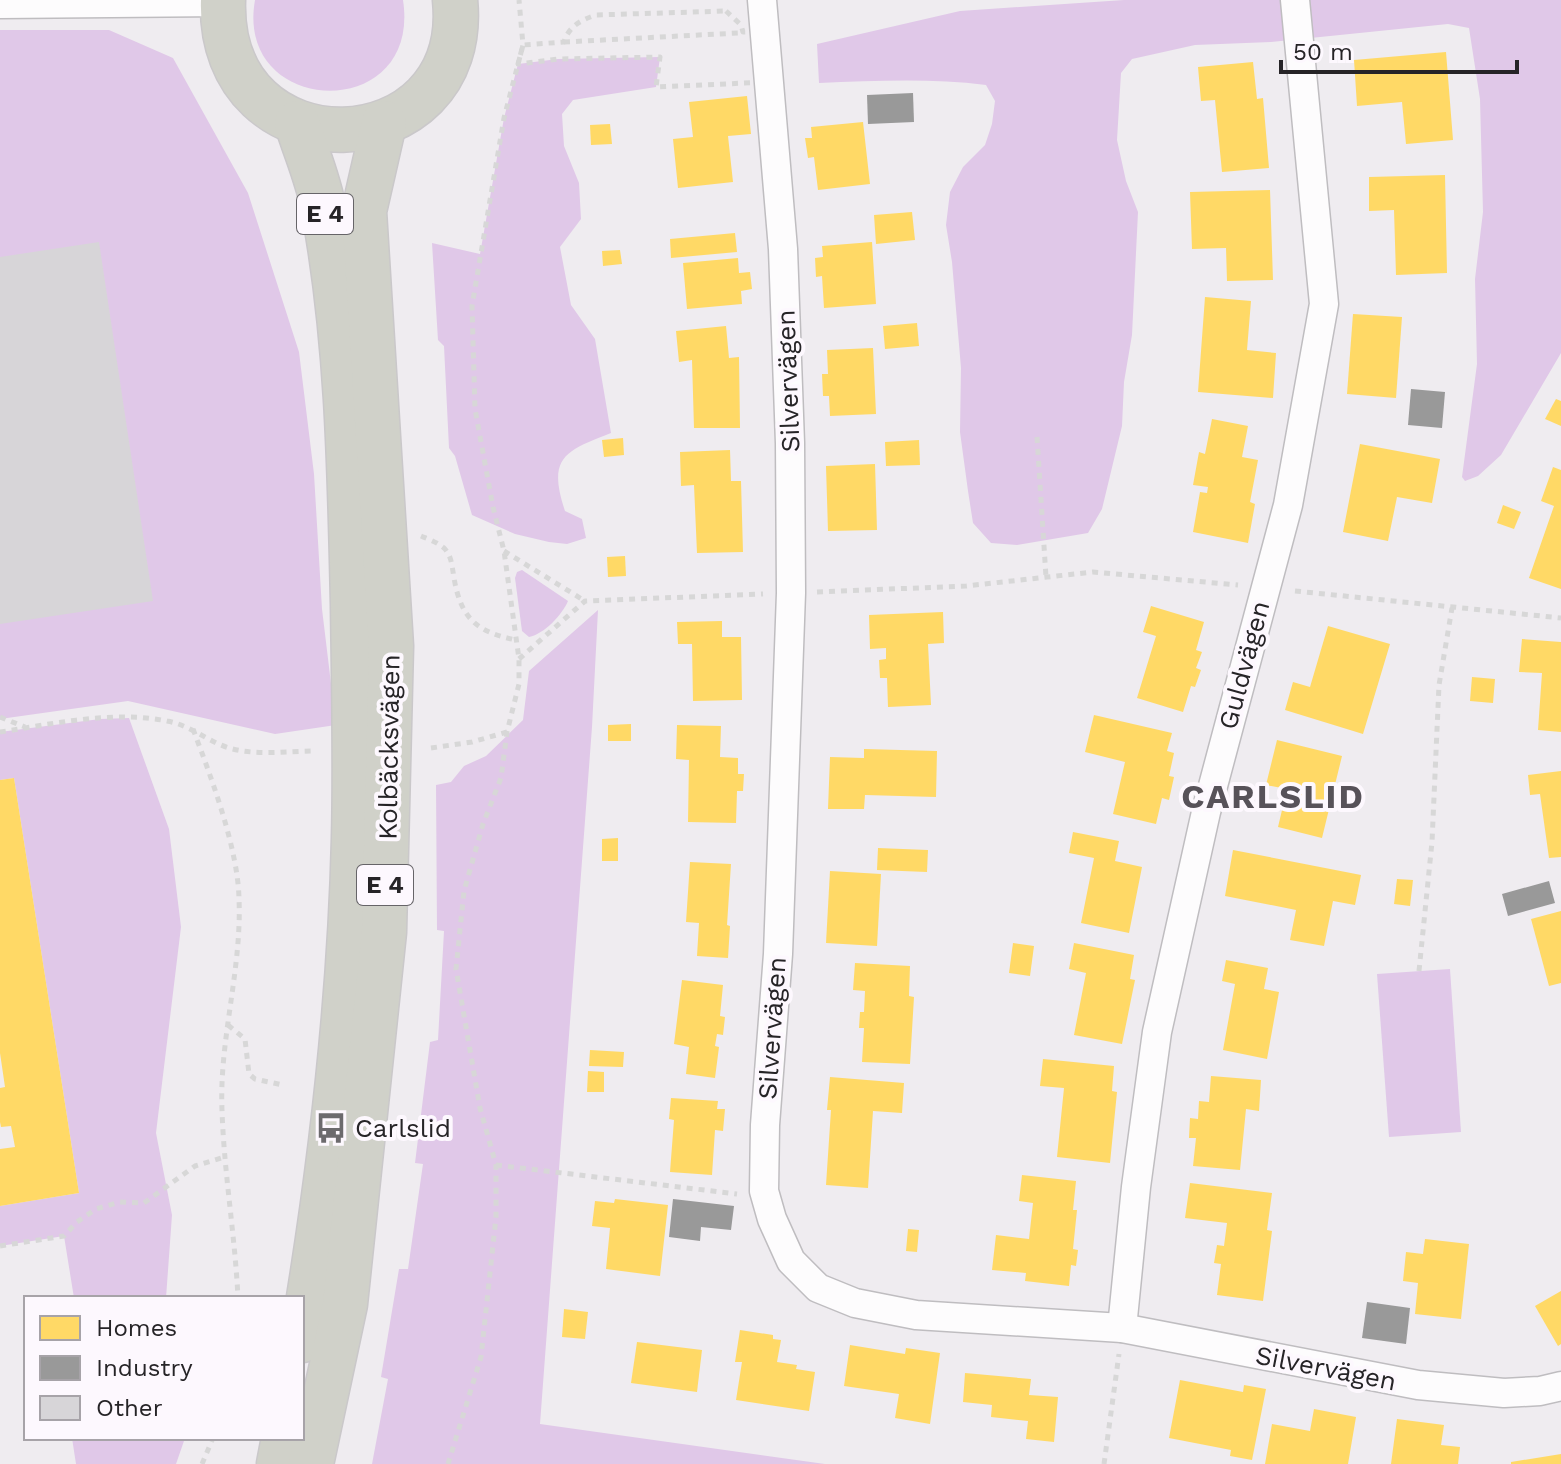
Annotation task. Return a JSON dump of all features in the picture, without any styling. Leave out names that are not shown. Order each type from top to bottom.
[{"type":"highway","points":[[223,1],[223,29],[232,60],[249,89],[271,109],[297,123],[325,131],[346,132],[384,123],[411,108],[429,91],[447,64],[458,26],[455,0]]},
{"type":"highway","name":"Kolbäcksvägen","points":[[297,123],[324,208],[339,309],[350,473],[354,720],[354,839],[347,980],[336,1097],[304,1326]]},
{"type":"highway","name":"Kolbäcksvägen","points":[[311,1464],[345,1304],[384,932],[391,646],[364,211],[384,123]]},
{"type":"highway","points":[[279,1464],[284,1440]]},
{"type":"street","points":[[754,32],[762,0]]},
{"type":"street","name":"Guldvägen","points":[[1122,1328],[1136,1187],[1157,1032],[1206,812],[1288,505],[1324,304],[1295,0]]},
{"type":"street","points":[[0,4],[223,1]]},
{"type":"street","name":"Silvervägen","points":[[769,82],[783,249],[790,443],[791,593],[779,938],[765,1125],[764,1191],[772,1219],[791,1261],[818,1288],[855,1303],[916,1315],[1122,1328],[1418,1385],[1504,1393],[1540,1391],[1561,1386]]},
{"type":"path","points":[[448,1464],[481,1357],[496,1217],[496,1165],[480,1108],[456,969],[464,891],[483,824],[501,778],[507,732],[519,684],[519,659],[504,551],[475,409],[472,306],[504,118],[523,45],[519,0]]},
{"type":"path","points":[[518,64],[558,59],[660,57],[656,87],[769,82],[754,32],[726,11],[596,15],[581,20],[567,32],[564,42]]},
{"type":"path","points":[[523,45],[754,32]]},
{"type":"path","points":[[1037,437],[1046,577]]},
{"type":"path","points":[[417,534],[436,542],[450,557],[457,593],[467,616],[486,633],[516,640]]},
{"type":"path","points":[[504,551],[585,601],[966,586],[1093,572],[1561,618]]},
{"type":"path","points":[[519,659],[585,601]]},
{"type":"path","points":[[1419,971],[1432,842],[1439,685],[1452,608]]},
{"type":"path","points":[[0,717],[28,728]]},
{"type":"path","points":[[0,732],[129,718],[167,721],[193,729],[228,748],[316,751]]},
{"type":"path","points":[[193,729],[228,839],[239,896],[221,1108],[238,1296]]},
{"type":"path","points":[[431,748],[462,745],[507,732]]},
{"type":"path","points":[[227,1025],[245,1039],[249,1074],[255,1079],[283,1085]]},
{"type":"path","points":[[0,1246],[64,1236],[96,1209],[120,1202],[144,1203],[195,1166],[225,1157]]},
{"type":"path","points":[[496,1165],[731,1194],[764,1191]]},
{"type":"path","points":[[1104,1464],[1122,1328]]},
{"type":"path","points":[[202,1464],[212,1440]]},
{"type":"shaded area","points":[[255,0],[403,0],[401,40],[385,69],[359,86],[328,91],[298,85],[272,67],[256,39]]},
{"type":"shaded area","points":[[1124,0],[1561,0],[1561,353],[1501,455],[1478,476],[1465,481],[1462,477],[1477,364],[1475,279],[1483,212],[1480,99],[1469,28],[1448,24],[1271,42],[1195,45],[1132,59],[1121,73],[1117,140],[1126,181],[1138,212],[1132,335],[1124,382],[1122,426],[1102,509],[1088,533],[1017,545],[991,543],[973,523],[960,432],[961,368],[946,225],[950,192],[963,167],[985,145],[995,101],[986,85],[944,81],[819,83],[817,44],[960,11]]},
{"type":"shaded area","points":[[0,30],[109,30],[173,58],[248,193],[299,352],[314,474],[322,609],[336,725],[275,734],[128,701],[0,719]]},
{"type":"shaded area","points":[[660,57],[656,87],[573,100],[562,114],[564,146],[579,183],[581,219],[560,247],[571,305],[595,339],[611,433],[571,451],[560,467],[558,479],[565,511],[582,519],[586,538],[567,544],[515,534],[472,515],[455,456],[449,448],[444,346],[438,340],[432,243],[480,254],[504,118],[518,64],[558,59]]},
{"type":"shaded area","points":[[522,570],[568,601],[552,623],[529,637],[522,631],[515,578],[517,572]]},
{"type":"shaded area","points":[[598,610],[540,1424],[825,1464],[372,1464],[388,1379],[381,1377],[399,1269],[408,1269],[423,1164],[415,1163],[430,1042],[438,1040],[444,931],[437,930],[436,785],[451,782],[464,766],[486,756],[523,720],[529,671]]},
{"type":"shaded area","points":[[129,718],[169,829],[181,927],[156,1133],[172,1215],[166,1296],[74,1296],[64,1236],[0,1246],[0,1206],[79,1193],[14,778],[0,780],[0,732]]},
{"type":"shaded area","points":[[1450,969],[1461,1132],[1389,1137],[1377,974]]},
{"type":"shaded area","points":[[72,1440],[184,1440],[176,1464],[76,1464]]},
{"type":"building: Homes","points":[[1446,52],[1453,140],[1406,144],[1402,102],[1357,106],[1354,60]]},
{"type":"building: Homes","points":[[1253,62],[1257,99],[1263,98],[1269,168],[1222,172],[1215,100],[1201,101],[1198,67]]},
{"type":"building: Homes","points":[[747,96],[751,134],[728,136],[733,182],[678,188],[673,139],[693,137],[689,102]]},
{"type":"building: Homes","points":[[863,122],[870,184],[818,190],[814,157],[808,158],[805,138],[812,138],[811,127]]},
{"type":"building: Homes","points":[[610,124],[612,144],[591,145],[590,125]]},
{"type":"building: Homes","points":[[1445,175],[1447,273],[1396,275],[1394,210],[1369,211],[1369,177]]},
{"type":"building: Homes","points":[[1270,190],[1273,280],[1227,281],[1226,248],[1192,249],[1190,192]]},
{"type":"building: Homes","points":[[912,212],[915,240],[876,244],[874,215]]},
{"type":"building: Homes","points":[[735,233],[737,252],[671,258],[670,239]]},
{"type":"building: Homes","points":[[872,242],[876,304],[824,308],[822,276],[816,277],[815,258],[823,257],[822,246]]},
{"type":"building: Homes","points":[[620,250],[622,264],[603,266],[602,251]]},
{"type":"building: Homes","points":[[738,258],[739,273],[750,272],[752,289],[741,291],[742,304],[687,309],[683,263]]},
{"type":"building: Homes","points":[[1205,297],[1251,301],[1247,350],[1276,353],[1273,398],[1198,392]]},
{"type":"building: Homes","points":[[1353,314],[1402,317],[1396,398],[1347,394]]},
{"type":"building: Homes","points":[[917,323],[919,346],[885,349],[883,326]]},
{"type":"building: Homes","points":[[726,326],[729,358],[739,357],[740,428],[694,428],[692,360],[679,362],[676,331]]},
{"type":"building: Homes","points":[[873,348],[876,414],[830,416],[829,396],[823,396],[822,374],[828,374],[827,350]]},
{"type":"building: Homes","points":[[1556,399],[1561,401],[1561,426],[1545,419]]},
{"type":"building: Homes","points":[[1212,419],[1248,426],[1242,457],[1258,460],[1250,502],[1255,504],[1248,543],[1193,532],[1200,492],[1207,493],[1208,487],[1193,485],[1199,452],[1205,454]]},
{"type":"building: Homes","points":[[623,438],[624,455],[604,457],[602,440]]},
{"type":"building: Homes","points":[[919,440],[920,465],[886,466],[885,442]]},
{"type":"building: Homes","points":[[1360,444],[1440,459],[1432,503],[1397,497],[1388,541],[1343,532]]},
{"type":"building: Homes","points":[[730,450],[731,481],[741,481],[743,552],[697,553],[694,485],[681,486],[680,452]]},
{"type":"building: Homes","points":[[875,464],[877,530],[828,531],[826,466]]},
{"type":"building: Homes","points":[[1553,467],[1561,470],[1561,589],[1529,578],[1554,506],[1541,501]]},
{"type":"building: Homes","points":[[1503,505],[1521,512],[1514,529],[1497,523]]},
{"type":"building: Homes","points":[[625,556],[626,576],[608,577],[607,557]]},
{"type":"building: Homes","points":[[1151,606],[1204,622],[1196,650],[1202,652],[1196,668],[1201,670],[1195,687],[1191,686],[1183,712],[1137,698],[1156,636],[1143,632]]},
{"type":"building: Homes","points":[[943,612],[944,643],[928,644],[931,705],[888,707],[887,678],[880,678],[879,660],[886,659],[886,648],[870,649],[869,615]]},
{"type":"building: Homes","points":[[722,621],[722,637],[741,637],[742,700],[693,701],[692,644],[678,644],[677,622]]},
{"type":"building: Homes","points":[[1328,626],[1390,644],[1363,734],[1285,710],[1293,682],[1310,687]]},
{"type":"building: Homes","points":[[1522,639],[1561,642],[1561,732],[1538,730],[1542,673],[1519,672]]},
{"type":"building: Homes","points":[[1472,677],[1495,679],[1493,703],[1470,701]]},
{"type":"building: Homes","points":[[1094,715],[1172,733],[1167,751],[1174,753],[1169,776],[1174,777],[1169,800],[1162,798],[1156,824],[1113,814],[1125,762],[1085,752]]},
{"type":"building: Homes","points":[[631,724],[631,741],[608,741],[608,725]]},
{"type":"building: Homes","points":[[677,725],[721,726],[720,757],[738,758],[738,774],[744,774],[743,791],[737,791],[736,823],[688,822],[689,760],[676,759]]},
{"type":"building: Homes","points":[[1277,740],[1342,756],[1322,838],[1278,827],[1287,789],[1266,785]]},
{"type":"building: Homes","points":[[864,749],[937,751],[936,797],[865,795],[864,809],[828,809],[830,757],[864,758]]},
{"type":"building: Homes","points":[[1561,771],[1561,857],[1549,858],[1540,794],[1530,795],[1528,775]]},
{"type":"building: Homes","points":[[14,778],[79,1193],[0,1206],[0,1149],[15,1147],[11,1126],[1,1127],[0,1122],[0,1088],[5,1087],[0,1053],[0,780]]},
{"type":"building: Homes","points":[[1073,832],[1119,841],[1115,861],[1142,867],[1129,933],[1081,923],[1094,858],[1069,853]]},
{"type":"building: Homes","points":[[618,838],[618,861],[602,861],[602,839]]},
{"type":"building: Homes","points":[[878,848],[928,850],[927,872],[877,870]]},
{"type":"building: Homes","points":[[1233,850],[1361,875],[1355,905],[1333,901],[1324,946],[1290,940],[1296,910],[1225,896]]},
{"type":"building: Homes","points":[[690,862],[731,864],[728,958],[697,956],[699,923],[686,922]]},
{"type":"building: Homes","points":[[830,871],[881,874],[877,946],[826,943]]},
{"type":"building: Homes","points":[[1397,879],[1413,880],[1410,906],[1394,904]]},
{"type":"building: Homes","points":[[1561,911],[1561,983],[1549,986],[1531,919]]},
{"type":"building: Homes","points":[[1013,943],[1034,946],[1030,976],[1009,973]]},
{"type":"building: Homes","points":[[1074,943],[1134,955],[1130,979],[1135,980],[1122,1044],[1074,1035],[1086,973],[1069,969]]},
{"type":"building: Homes","points":[[1226,960],[1268,968],[1264,989],[1279,992],[1267,1059],[1223,1050],[1235,984],[1222,981]]},
{"type":"building: Homes","points":[[855,963],[910,966],[909,996],[914,997],[910,1064],[862,1062],[864,1028],[859,1028],[865,991],[853,990]]},
{"type":"building: Homes","points":[[682,980],[723,985],[720,1016],[725,1017],[723,1035],[717,1034],[715,1046],[719,1047],[715,1078],[686,1074],[689,1047],[674,1044]]},
{"type":"building: Homes","points":[[590,1050],[624,1052],[623,1067],[589,1066]]},
{"type":"building: Homes","points":[[1043,1059],[1114,1066],[1112,1091],[1117,1092],[1110,1163],[1057,1157],[1064,1088],[1040,1086]]},
{"type":"building: Homes","points":[[588,1071],[604,1072],[604,1092],[587,1092]]},
{"type":"building: Homes","points":[[1211,1076],[1261,1080],[1259,1111],[1246,1109],[1240,1170],[1193,1166],[1196,1138],[1189,1138],[1190,1118],[1198,1119],[1199,1101],[1209,1102]]},
{"type":"building: Homes","points":[[830,1077],[904,1083],[902,1113],[873,1111],[868,1188],[826,1185]]},
{"type":"building: Homes","points":[[671,1098],[718,1101],[717,1109],[725,1109],[723,1131],[715,1130],[712,1175],[670,1172],[674,1120],[669,1119]]},
{"type":"building: Homes","points":[[1022,1175],[1076,1181],[1073,1249],[1078,1250],[1076,1266],[1071,1265],[1069,1286],[1025,1281],[1026,1273],[992,1270],[996,1235],[1029,1239],[1033,1203],[1019,1201]]},
{"type":"building: Homes","points":[[1190,1183],[1272,1193],[1267,1230],[1272,1231],[1263,1301],[1217,1295],[1221,1264],[1214,1263],[1217,1245],[1224,1246],[1227,1223],[1185,1218]]},
{"type":"building: Homes","points":[[615,1199],[668,1205],[660,1276],[606,1269],[610,1228],[592,1226],[595,1201],[614,1203]]},
{"type":"building: Homes","points":[[908,1229],[919,1230],[917,1252],[906,1251]]},
{"type":"building: Homes","points":[[1425,1239],[1469,1244],[1461,1319],[1415,1314],[1418,1283],[1403,1281],[1406,1252],[1423,1254]]},
{"type":"building: Homes","points":[[1561,1291],[1561,1344],[1558,1346],[1535,1306]]},
{"type":"building: Homes","points":[[564,1309],[588,1312],[585,1339],[562,1337]]},
{"type":"building: Homes","points":[[740,1330],[773,1335],[773,1339],[781,1340],[777,1362],[815,1372],[809,1411],[736,1400],[742,1362],[735,1362]]},
{"type":"building: Homes","points":[[637,1342],[702,1350],[697,1392],[631,1383]]},
{"type":"building: Homes","points":[[850,1345],[905,1354],[906,1348],[940,1353],[930,1424],[895,1418],[899,1394],[844,1386]]},
{"type":"building: Homes","points":[[965,1373],[1031,1379],[1029,1395],[1058,1397],[1054,1442],[1026,1439],[1028,1421],[991,1417],[992,1405],[963,1402]]},
{"type":"building: Homes","points":[[1180,1380],[1243,1392],[1244,1385],[1266,1389],[1252,1460],[1230,1456],[1231,1450],[1169,1438]]},
{"type":"building: Homes","points":[[1314,1409],[1356,1417],[1348,1464],[1265,1464],[1272,1424],[1310,1431]]},
{"type":"building: Homes","points":[[1397,1419],[1444,1425],[1441,1445],[1460,1447],[1458,1464],[1391,1464]]},
{"type":"building: Homes","points":[[1561,1454],[1561,1464],[1511,1464],[1511,1462]]},
{"type":"building: Industry","points":[[913,93],[914,122],[868,124],[867,95]]},
{"type":"building: Industry","points":[[1411,389],[1445,392],[1442,428],[1408,425]]},
{"type":"building: Industry","points":[[1549,881],[1555,903],[1508,916],[1502,894]]},
{"type":"building: Industry","points":[[673,1199],[734,1206],[731,1230],[701,1227],[700,1241],[669,1237]]},
{"type":"building: Industry","points":[[1367,1302],[1410,1308],[1406,1344],[1362,1338]]},
{"type":"building: Other","points":[[99,242],[153,601],[0,624],[0,257]]},
{"type":"place","name":"Carlslid","points":[[331,1128]]},
{"type":"district","name":"CARLSLID","points":[[1273,796]]}]
